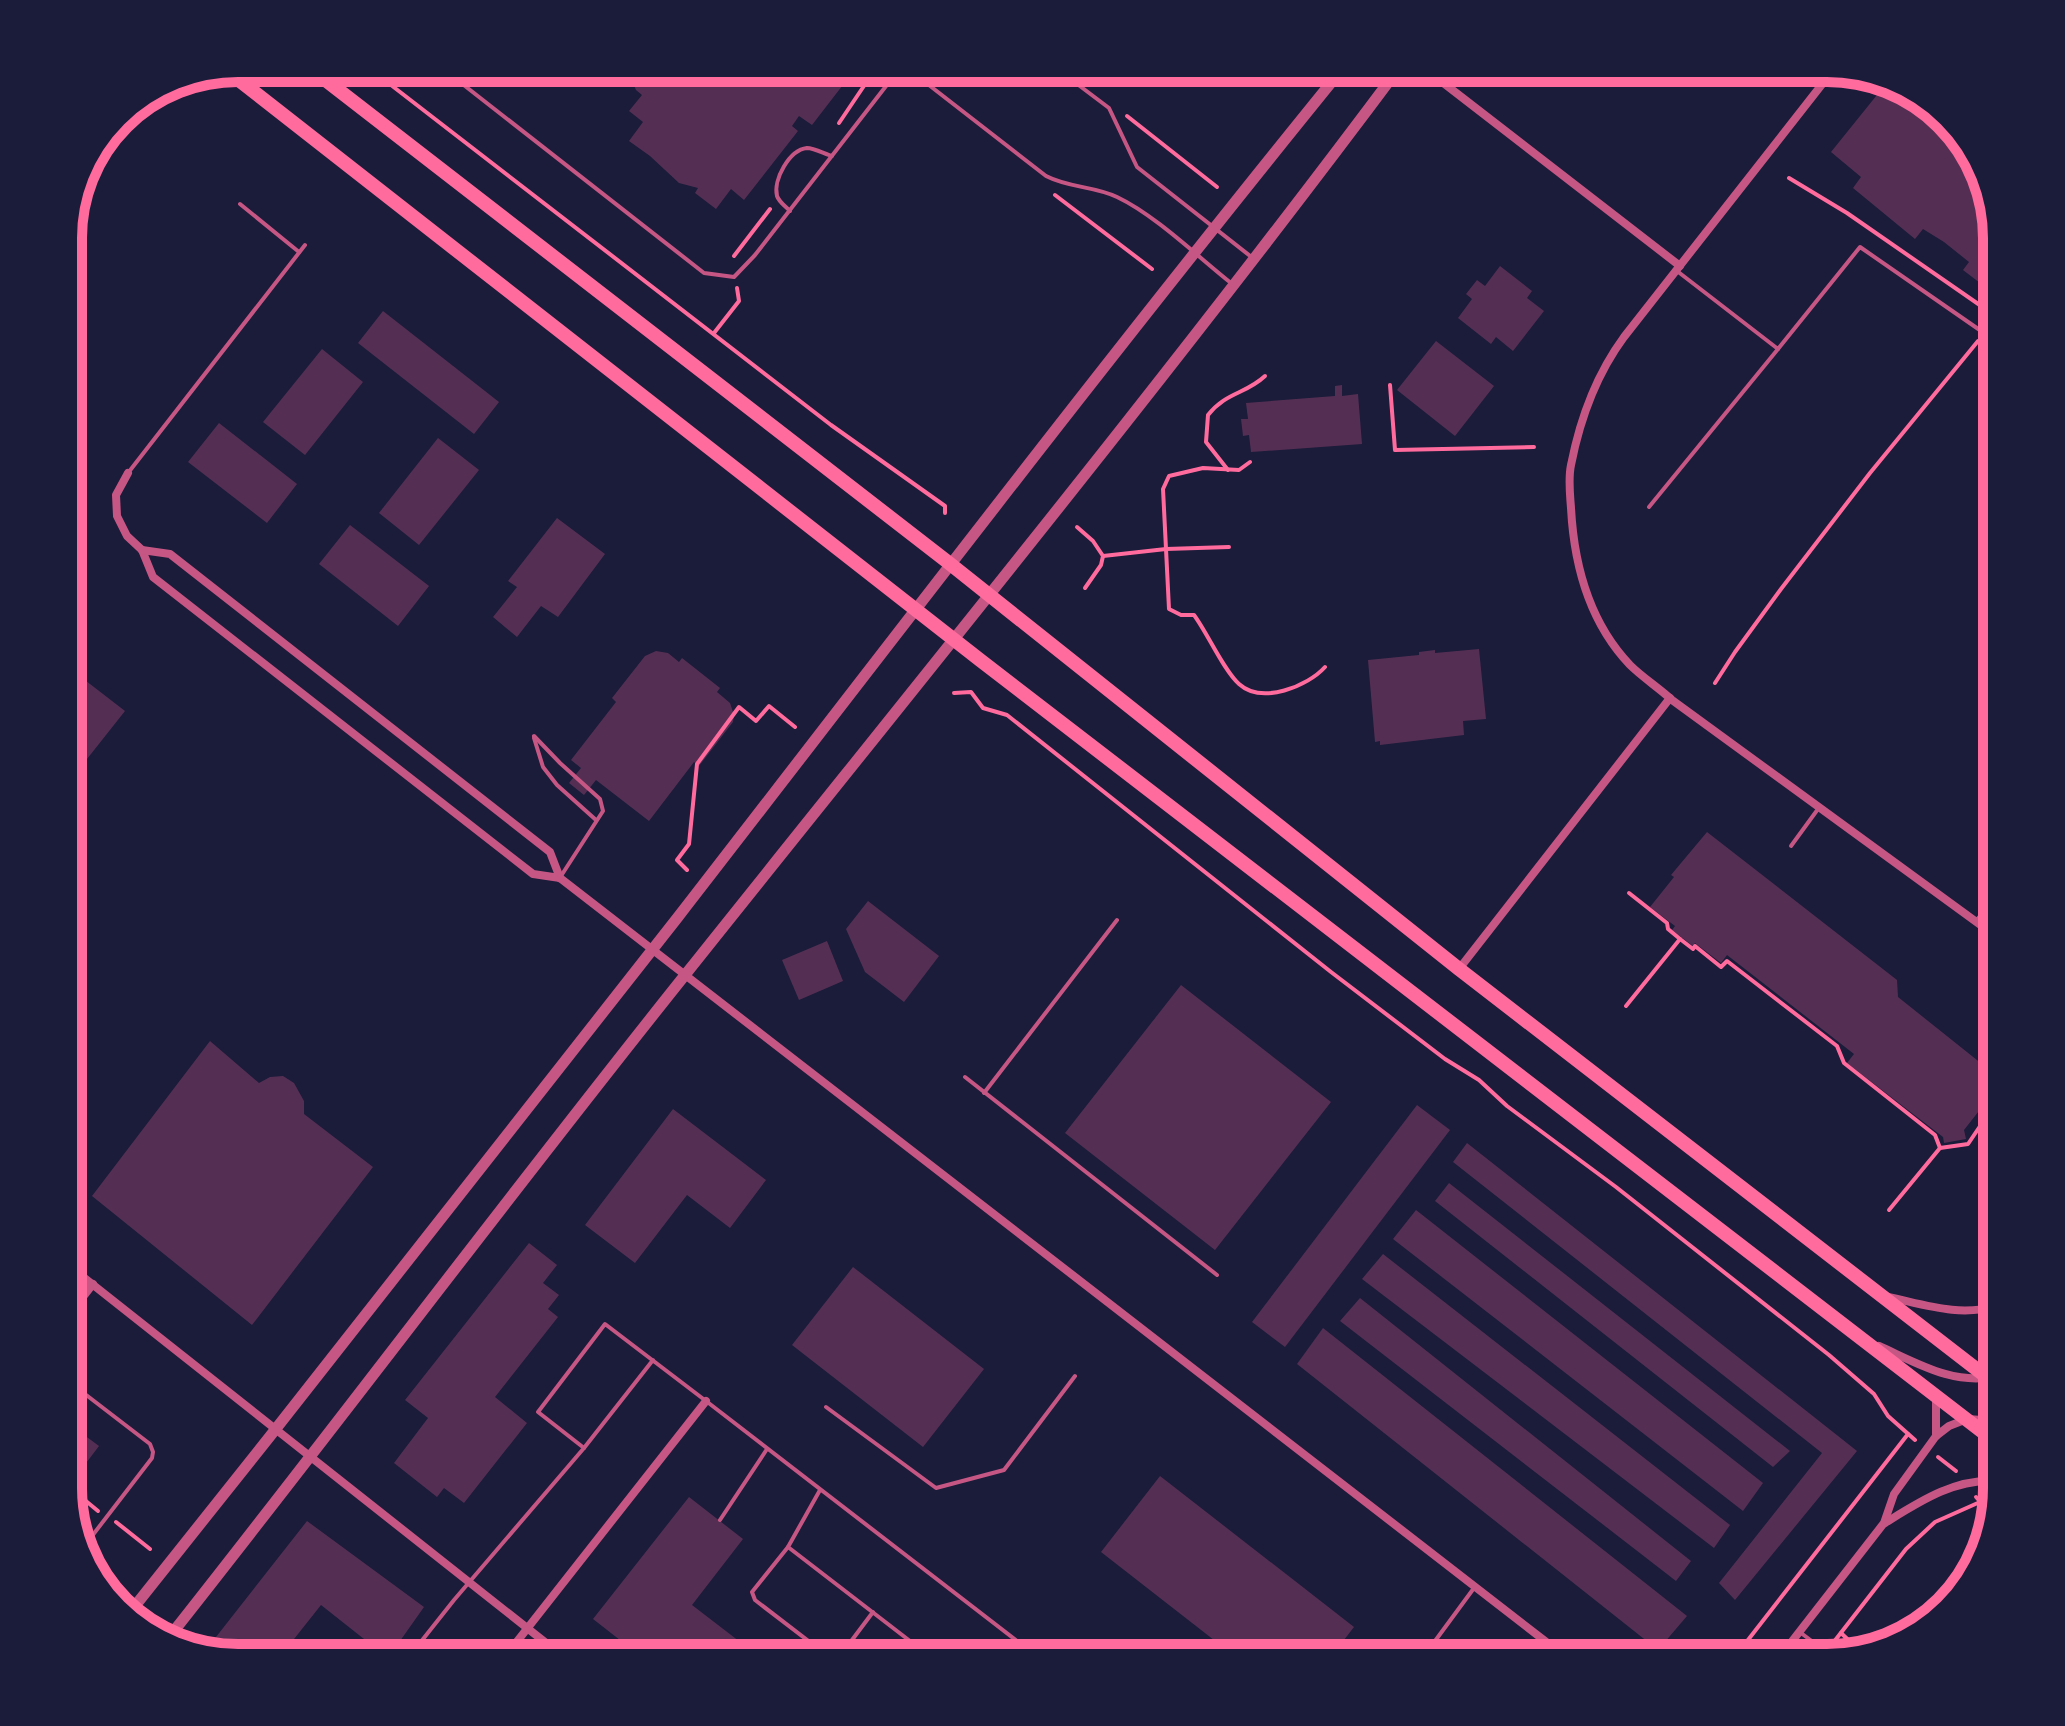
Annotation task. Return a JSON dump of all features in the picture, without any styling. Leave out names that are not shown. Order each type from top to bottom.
[{"type":"highway","points":[[241,82],[916,610],[1983,1432]]},
{"type":"highway","points":[[328,82],[949,563],[1459,969],[1983,1372]]},
{"type":"street","points":[[135,1605],[652,950],[916,610],[949,563],[1332,82]]},
{"type":"street","points":[[175,1630],[313,1457],[524,1178],[1256,260],[1389,82]]},
{"type":"street","points":[[1442,82],[1678,268]]},
{"type":"street","points":[[1824,82],[1624,337],[1600,375],[1570,468],[1574,552],[1580,577],[1601,625],[1631,665],[1670,698],[1983,926]]},
{"type":"street","points":[[128,473],[116,495],[117,516],[127,536],[142,550],[153,577],[533,874],[560,878],[1549,1644]]},
{"type":"street","points":[[142,550],[170,554],[550,852],[560,878]]},
{"type":"street","points":[[1459,969],[1670,698]]},
{"type":"street","points":[[82,1276],[547,1644]]},
{"type":"street","points":[[82,1298],[93,1284]]},
{"type":"street","points":[[1881,1295],[1954,1312],[1983,1310]]},
{"type":"street","points":[[1864,1339],[1936,1372],[1961,1379],[1983,1380]]},
{"type":"street","points":[[1936,1394],[1936,1436]]},
{"type":"street","points":[[515,1644],[706,1401]]},
{"type":"street","points":[[1790,1644],[1884,1523],[1894,1494],[1936,1436],[1949,1426],[1967,1419],[1983,1420]]},
{"type":"street","points":[[1884,1523],[1934,1493],[1965,1483],[1983,1482]]},
{"type":"lane","points":[[460,82],[704,273],[734,277],[755,255],[889,82]]},
{"type":"lane","points":[[925,82],[1046,176],[1068,185],[1100,190],[1132,205],[1234,286]]},
{"type":"lane","points":[[1075,82],[1109,108],[1137,167],[1256,260]]},
{"type":"lane","points":[[790,211],[778,200],[776,190],[780,173],[788,161],[808,148],[832,156]]},
{"type":"lane","points":[[240,204],[299,252]]},
{"type":"lane","points":[[128,473],[305,245]]},
{"type":"lane","points":[[1649,507],[1860,247],[1983,332]]},
{"type":"lane","points":[[1678,268],[1778,349]]},
{"type":"lane","points":[[560,878],[603,811],[600,799],[534,736],[543,767],[557,785],[596,820]]},
{"type":"lane","points":[[1791,846],[1819,807]]},
{"type":"lane","points":[[1976,921],[1983,912]]},
{"type":"lane","points":[[984,1093],[1117,920]]},
{"type":"lane","points":[[965,1077],[1217,1275]]},
{"type":"lane","points":[[584,1448],[538,1412],[605,1324],[1021,1644]]},
{"type":"lane","points":[[420,1644],[584,1448],[653,1360]]},
{"type":"lane","points":[[826,1407],[936,1488],[1004,1470],[1075,1376]]},
{"type":"lane","points":[[82,1392],[150,1444],[153,1452],[152,1458],[90,1538]]},
{"type":"lane","points":[[720,1520],[767,1449]]},
{"type":"lane","points":[[812,1644],[755,1600],[752,1592],[788,1547],[820,1490]]},
{"type":"lane","points":[[788,1547],[914,1644]]},
{"type":"lane","points":[[1435,1641],[1476,1587]]},
{"type":"lane","points":[[849,1644],[873,1612]]},
{"type":"lane","points":[[1800,1631],[1816,1644]]},
{"type":"path","points":[[387,82],[831,425],[945,506],[945,513]]},
{"type":"path","points":[[836,129],[867,82]]},
{"type":"path","points":[[1124,114],[1217,187]]},
{"type":"path","points":[[1789,178],[1847,213],[1983,307]]},
{"type":"path","points":[[730,261],[771,208]]},
{"type":"path","points":[[713,334],[739,301],[737,288]]},
{"type":"path","points":[[1715,683],[1781,589],[1870,473],[1983,334]]},
{"type":"path","points":[[1228,470],[1206,442],[1208,415],[1229,395],[1249,388],[1265,376]]},
{"type":"path","points":[[1390,385],[1395,450],[1534,447]]},
{"type":"path","points":[[1250,462],[1239,470],[1203,468],[1169,476],[1163,489],[1169,609],[1181,615],[1194,615],[1240,685],[1253,691],[1288,691],[1317,676],[1325,667]]},
{"type":"path","points":[[1077,527],[1093,541],[1103,556],[1101,565],[1085,588]]},
{"type":"path","points":[[1103,556],[1166,549],[1229,547]]},
{"type":"path","points":[[954,693],[971,692],[983,708],[1007,715],[1331,972],[1445,1059],[1479,1080],[1507,1106],[1616,1187],[1829,1355],[1874,1394],[1888,1416],[1925,1449],[1959,1473],[1982,1504]]},
{"type":"path","points":[[687,870],[677,860],[689,844],[697,764],[739,707],[756,721],[769,706],[795,727]]},
{"type":"path","points":[[1629,893],[1667,923],[1668,929],[1693,949],[1695,946],[1721,967],[1727,961],[1837,1046],[1844,1063],[1935,1135],[1940,1148]]},
{"type":"path","points":[[1626,1006],[1680,939]]},
{"type":"path","points":[[1889,1210],[1940,1148],[1968,1144],[1983,1122]]},
{"type":"path","points":[[1745,1644],[1908,1434]]},
{"type":"path","points":[[1851,1642],[1841,1633],[1906,1549],[1935,1522],[1980,1502]]},
{"type":"building","points":[[632,82],[845,82],[812,125],[799,116],[792,126],[798,131],[744,200],[731,189],[716,209],[695,193],[698,188],[679,183],[629,141],[643,122],[629,111],[642,95]]},
{"type":"building","points":[[1880,91],[1905,103],[1930,121],[1957,151],[1975,188],[1982,218],[1983,285],[1963,270],[1969,262],[1944,242],[1923,229],[1915,239],[1853,188],[1861,177],[1831,152]]},
{"type":"building","points":[[1500,266],[1532,291],[1527,298],[1544,311],[1513,351],[1496,337],[1491,344],[1458,318],[1472,299],[1466,294],[1477,280],[1485,286]]},
{"type":"building","points":[[383,311],[499,402],[474,434],[358,343]]},
{"type":"building","points":[[1436,341],[1494,386],[1455,436],[1397,390]]},
{"type":"building","points":[[322,349],[363,382],[305,455],[263,422]]},
{"type":"building","points":[[1342,385],[1342,396],[1358,394],[1362,444],[1251,452],[1249,435],[1243,436],[1241,419],[1248,419],[1246,403],[1335,396],[1335,386]]},
{"type":"building","points":[[219,423],[297,484],[267,523],[188,462]]},
{"type":"building","points":[[438,438],[479,470],[419,545],[379,513]]},
{"type":"building","points":[[557,518],[605,554],[558,617],[541,606],[517,637],[493,617],[517,587],[508,581]]},
{"type":"building","points":[[350,525],[429,586],[398,626],[319,564]]},
{"type":"building","points":[[1479,649],[1486,719],[1463,721],[1464,735],[1380,745],[1380,741],[1375,742],[1368,660],[1419,655],[1419,652],[1435,650],[1435,653]]},
{"type":"building","points":[[656,651],[668,653],[679,662],[682,658],[720,688],[717,692],[730,703],[734,715],[733,722],[699,766],[694,762],[649,821],[596,780],[584,795],[569,783],[581,768],[571,760],[616,702],[612,698],[645,656]]},
{"type":"building","points":[[82,678],[125,711],[82,765]]},
{"type":"building","points":[[1707,832],[1897,980],[1898,997],[1983,1065],[1983,1106],[1964,1130],[1966,1139],[1944,1143],[1943,1137],[1847,1063],[1854,1054],[1727,955],[1721,963],[1672,930],[1675,926],[1650,907],[1674,877],[1671,875]]},
{"type":"building","points":[[868,901],[939,956],[904,1002],[865,972],[846,929]]},
{"type":"building","points":[[827,941],[843,981],[799,1000],[782,960]]},
{"type":"building","points":[[1181,985],[1331,1102],[1215,1250],[1065,1133]]},
{"type":"building","points":[[210,1041],[259,1083],[270,1077],[283,1076],[294,1083],[304,1101],[304,1114],[373,1167],[252,1325],[92,1196]]},
{"type":"building","points":[[1417,1105],[1450,1130],[1285,1347],[1252,1322]]},
{"type":"building","points":[[673,1109],[766,1180],[730,1228],[687,1195],[635,1263],[585,1225]]},
{"type":"building","points":[[1467,1143],[1857,1451],[1735,1600],[1719,1583],[1822,1453],[1453,1162]]},
{"type":"building","points":[[1449,1183],[1790,1451],[1773,1467],[1435,1201]]},
{"type":"building","points":[[1416,1210],[1763,1483],[1743,1511],[1393,1239]]},
{"type":"building","points":[[529,1243],[557,1265],[543,1283],[559,1295],[548,1309],[558,1317],[495,1397],[527,1423],[464,1503],[444,1488],[437,1497],[394,1463],[428,1418],[405,1400]]},
{"type":"building","points":[[1383,1254],[1730,1525],[1714,1548],[1362,1279]]},
{"type":"building","points":[[853,1267],[984,1369],[923,1447],[792,1345]]},
{"type":"building","points":[[1360,1298],[1691,1561],[1676,1581],[1340,1321]]},
{"type":"building","points":[[1323,1328],[1687,1616],[1663,1644],[1650,1644],[1297,1364]]},
{"type":"building","points":[[82,1433],[99,1446],[82,1468]]},
{"type":"building","points":[[1160,1476],[1354,1627],[1341,1644],[1219,1644],[1101,1552]]},
{"type":"building","points":[[689,1497],[743,1539],[692,1605],[743,1644],[625,1644],[593,1619]]},
{"type":"building","points":[[307,1521],[424,1607],[398,1644],[370,1644],[321,1605],[290,1644],[212,1642]]}]
